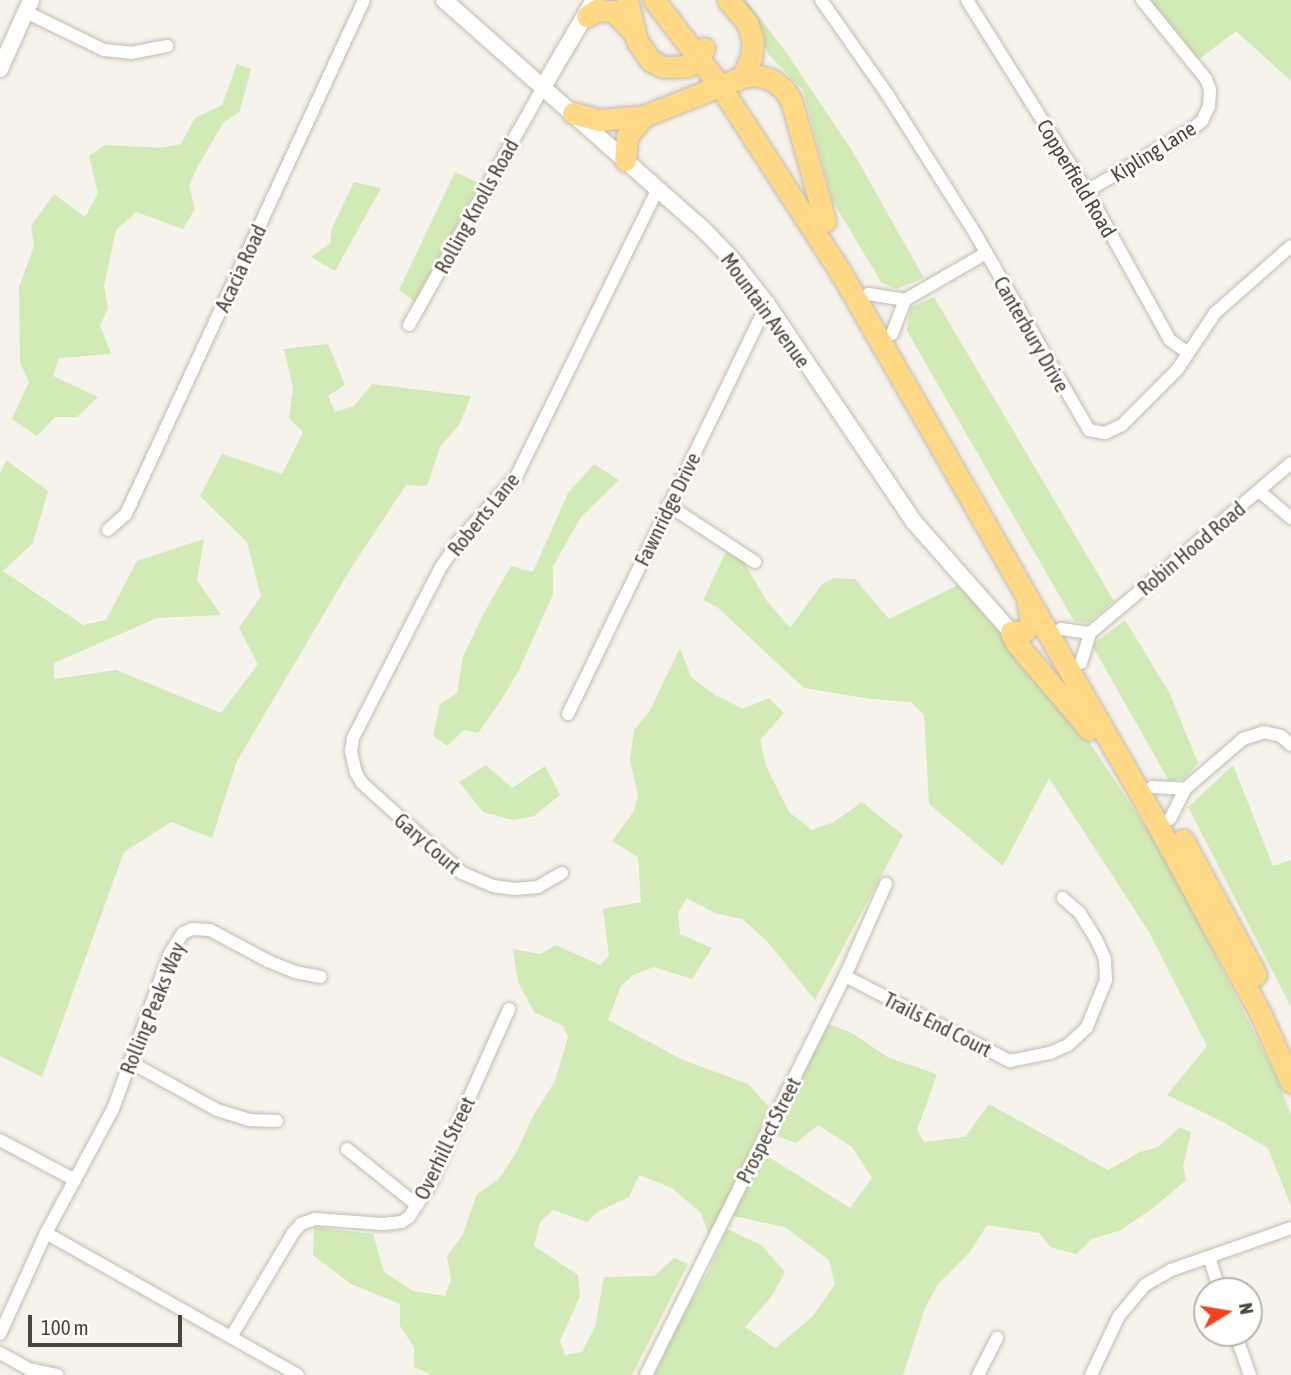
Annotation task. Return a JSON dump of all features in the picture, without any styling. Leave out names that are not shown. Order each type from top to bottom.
[{"type":"highway","points":[[627,0],[635,35],[646,57],[664,67],[687,66],[700,49]]},
{"type":"highway","points":[[654,0],[732,81],[825,221],[892,334],[1152,787],[1160,815],[1260,1013],[1291,1082]]},
{"type":"highway","points":[[672,0],[700,49]]},
{"type":"highway","points":[[728,0],[747,23],[753,40],[751,58],[732,81]]},
{"type":"highway","points":[[591,8],[613,11],[635,35]]},
{"type":"highway","points":[[573,113],[599,120],[644,116],[732,81],[755,75],[772,80],[784,89],[791,100],[825,221]]},
{"type":"highway","points":[[732,81],[1025,594],[1236,938],[1291,1050]]},
{"type":"highway","points":[[625,160],[627,136],[644,116]]},
{"type":"highway","points":[[1025,594],[1031,625],[1023,632],[1011,632],[1016,643],[1072,705],[1160,815]]},
{"type":"street","name":"Acacia Road","points":[[108,530],[126,514],[364,0]]},
{"type":"street","name":"Mountain Avenue","points":[[444,0],[658,189],[730,257],[767,304],[906,512],[1011,632]]},
{"type":"street","name":"Canterbury Drive","points":[[821,0],[887,93],[986,253],[1089,430],[1105,433],[1122,425],[1162,387],[1215,313],[1291,246]]},
{"type":"street","name":"Copperfield Road","points":[[967,0],[1087,191],[1170,340],[1188,352]]},
{"type":"street","name":"Kipling Lane","points":[[1087,191],[1192,129],[1202,121],[1209,106],[1210,90],[1206,79],[1142,0]]},
{"type":"street","points":[[0,69],[28,6],[104,50],[131,53],[167,46]]},
{"type":"street","points":[[543,88],[591,8]]},
{"type":"street","name":"Rolling Knolls Road","points":[[409,325],[543,88]]},
{"type":"street","name":"Roberts Lane","points":[[353,764],[354,738],[441,567],[458,541],[517,475],[658,189]]},
{"type":"street","points":[[892,334],[905,300],[986,253]]},
{"type":"street","points":[[868,294],[905,300]]},
{"type":"street","name":"Fawnridge Drive","points":[[568,715],[767,304]]},
{"type":"street","name":"Robin Hood Road","points":[[1090,633],[1291,463]]},
{"type":"street","points":[[1259,491],[1291,518]]},
{"type":"street","points":[[668,505],[755,562]]},
{"type":"street","points":[[1061,629],[1090,633],[1081,663]]},
{"type":"street","points":[[1160,815],[1185,789],[1243,740],[1255,734],[1273,734],[1291,745]]},
{"type":"street","name":"Gary Court","points":[[353,764],[371,792],[453,867],[472,878],[493,886],[527,888],[551,881],[562,873]]},
{"type":"street","points":[[1152,787],[1185,789]]},
{"type":"street","name":"Prospect Street","points":[[646,1375],[845,976],[886,884]]},
{"type":"street","name":"Trails End Court","points":[[845,976],[1010,1062],[1050,1053],[1068,1045],[1087,1027],[1106,980],[1105,959],[1096,939],[1080,913],[1063,898]]},
{"type":"street","name":"Rolling Peaks Way","points":[[0,1334],[46,1233],[113,1110],[170,953],[183,933],[192,929],[210,930],[268,961],[295,972],[321,977]]},
{"type":"street","name":"Overhill Street","points":[[231,1337],[301,1224],[315,1219],[402,1222],[417,1205],[430,1185],[509,1009]]},
{"type":"street","points":[[130,1062],[218,1110],[249,1119],[277,1121]]},
{"type":"street","points":[[0,1140],[75,1180]]},
{"type":"street","points":[[347,1149],[417,1205]]},
{"type":"street","points":[[1091,1375],[1119,1316],[1138,1292],[1162,1274],[1291,1228]]},
{"type":"street","points":[[46,1233],[298,1375]]},
{"type":"street","points":[[1209,1257],[1215,1277]]},
{"type":"street","points":[[978,1375],[997,1338]]},
{"type":"street","points":[[1240,1347],[1250,1375]]},
{"type":"street","points":[[0,1353],[29,1369],[57,1375]]},
{"type":"green space","points":[[735,0],[746,0],[786,52],[853,152],[924,278],[896,289],[881,282],[832,200],[803,90],[769,55],[756,27]]},
{"type":"green space","points":[[1137,0],[1291,0],[1291,81],[1236,31],[1189,67]]},
{"type":"green space","points":[[237,64],[251,69],[240,111],[223,123],[197,168],[189,186],[195,209],[183,229],[136,212],[116,230],[104,286],[108,308],[100,325],[111,354],[59,358],[53,376],[98,397],[77,417],[55,417],[37,436],[12,419],[29,382],[20,363],[19,287],[34,246],[31,226],[54,194],[85,217],[98,193],[89,156],[105,145],[161,148],[181,144],[195,118],[222,105]]},
{"type":"green space","points":[[455,172],[479,183],[415,302],[399,290]]},
{"type":"green space","points":[[354,182],[381,188],[335,271],[311,257],[330,243],[332,228]]},
{"type":"green space","points":[[934,297],[1114,601],[1088,623],[1074,621],[907,331],[910,308]]},
{"type":"green space","points":[[328,344],[345,385],[328,396],[335,412],[354,406],[372,384],[471,396],[459,425],[440,447],[427,486],[406,485],[351,568],[237,761],[212,838],[171,822],[124,852],[42,1077],[0,1056],[0,474],[6,460],[48,491],[33,543],[3,571],[83,625],[106,620],[137,561],[204,539],[197,580],[221,615],[157,618],[54,663],[54,679],[116,670],[221,713],[258,664],[239,628],[261,596],[247,542],[200,496],[222,454],[282,474],[303,432],[289,418],[293,388],[284,349]]},
{"type":"green space","points":[[594,464],[619,480],[581,517],[553,566],[553,594],[519,670],[500,702],[478,733],[464,730],[447,746],[433,736],[440,704],[457,693],[463,656],[485,611],[511,566],[533,572],[568,493]]},
{"type":"green space","points":[[726,552],[744,562],[767,601],[790,628],[822,584],[834,578],[855,579],[889,619],[960,584],[1067,709],[1164,854],[1277,1078],[1291,1115],[1291,1206],[1268,1148],[1167,1095],[1207,1046],[1149,932],[1049,778],[1003,866],[929,804],[924,715],[911,702],[871,699],[804,688],[717,607],[703,600]]},
{"type":"green space","points":[[1125,620],[1169,692],[1198,763],[1184,779],[1169,781],[1092,645]]},
{"type":"green space","points":[[680,648],[691,677],[715,695],[743,709],[769,698],[784,713],[760,740],[766,766],[789,812],[812,830],[834,822],[862,802],[903,835],[815,1000],[766,940],[742,919],[715,913],[687,898],[678,912],[680,934],[712,948],[692,979],[654,967],[633,975],[621,986],[608,1020],[683,1060],[748,1084],[769,1107],[710,1239],[701,1213],[672,1188],[639,1175],[629,1197],[599,1211],[587,1222],[553,1210],[540,1222],[534,1246],[578,1275],[580,1296],[560,1341],[565,1355],[582,1352],[595,1327],[604,1277],[654,1276],[674,1258],[688,1264],[632,1375],[432,1375],[414,1367],[414,1347],[400,1326],[400,1304],[351,1284],[313,1255],[314,1227],[373,1234],[384,1272],[413,1291],[445,1296],[451,1280],[447,1256],[462,1236],[477,1194],[499,1179],[517,1151],[533,1116],[555,1081],[568,1037],[563,1026],[534,1012],[518,982],[513,949],[540,954],[556,945],[600,965],[609,956],[603,909],[641,902],[638,857],[612,841],[634,811],[638,795],[630,760],[634,730],[649,712]]},
{"type":"green space","points":[[486,765],[512,788],[545,766],[560,795],[534,816],[513,820],[483,812],[459,782]]},
{"type":"green space","points":[[1233,765],[1273,866],[1291,860],[1291,1007],[1188,807]]},
{"type":"green space","points":[[828,1024],[852,1033],[889,1058],[937,1074],[917,1130],[924,1142],[965,1137],[989,1104],[1108,1170],[1140,1152],[1158,1147],[1180,1127],[1191,1133],[1183,1166],[1186,1180],[1121,1230],[1092,1239],[1076,1254],[1050,1247],[1039,1233],[987,1225],[970,1252],[938,1284],[925,1308],[903,1375],[655,1375],[675,1328],[708,1272],[727,1229],[761,1245],[785,1272],[772,1296],[745,1327],[775,1348],[813,1316],[835,1284],[829,1260],[785,1227],[733,1216],[764,1154],[850,1208],[872,1178],[852,1147],[818,1125],[796,1143],[773,1135]]}]
